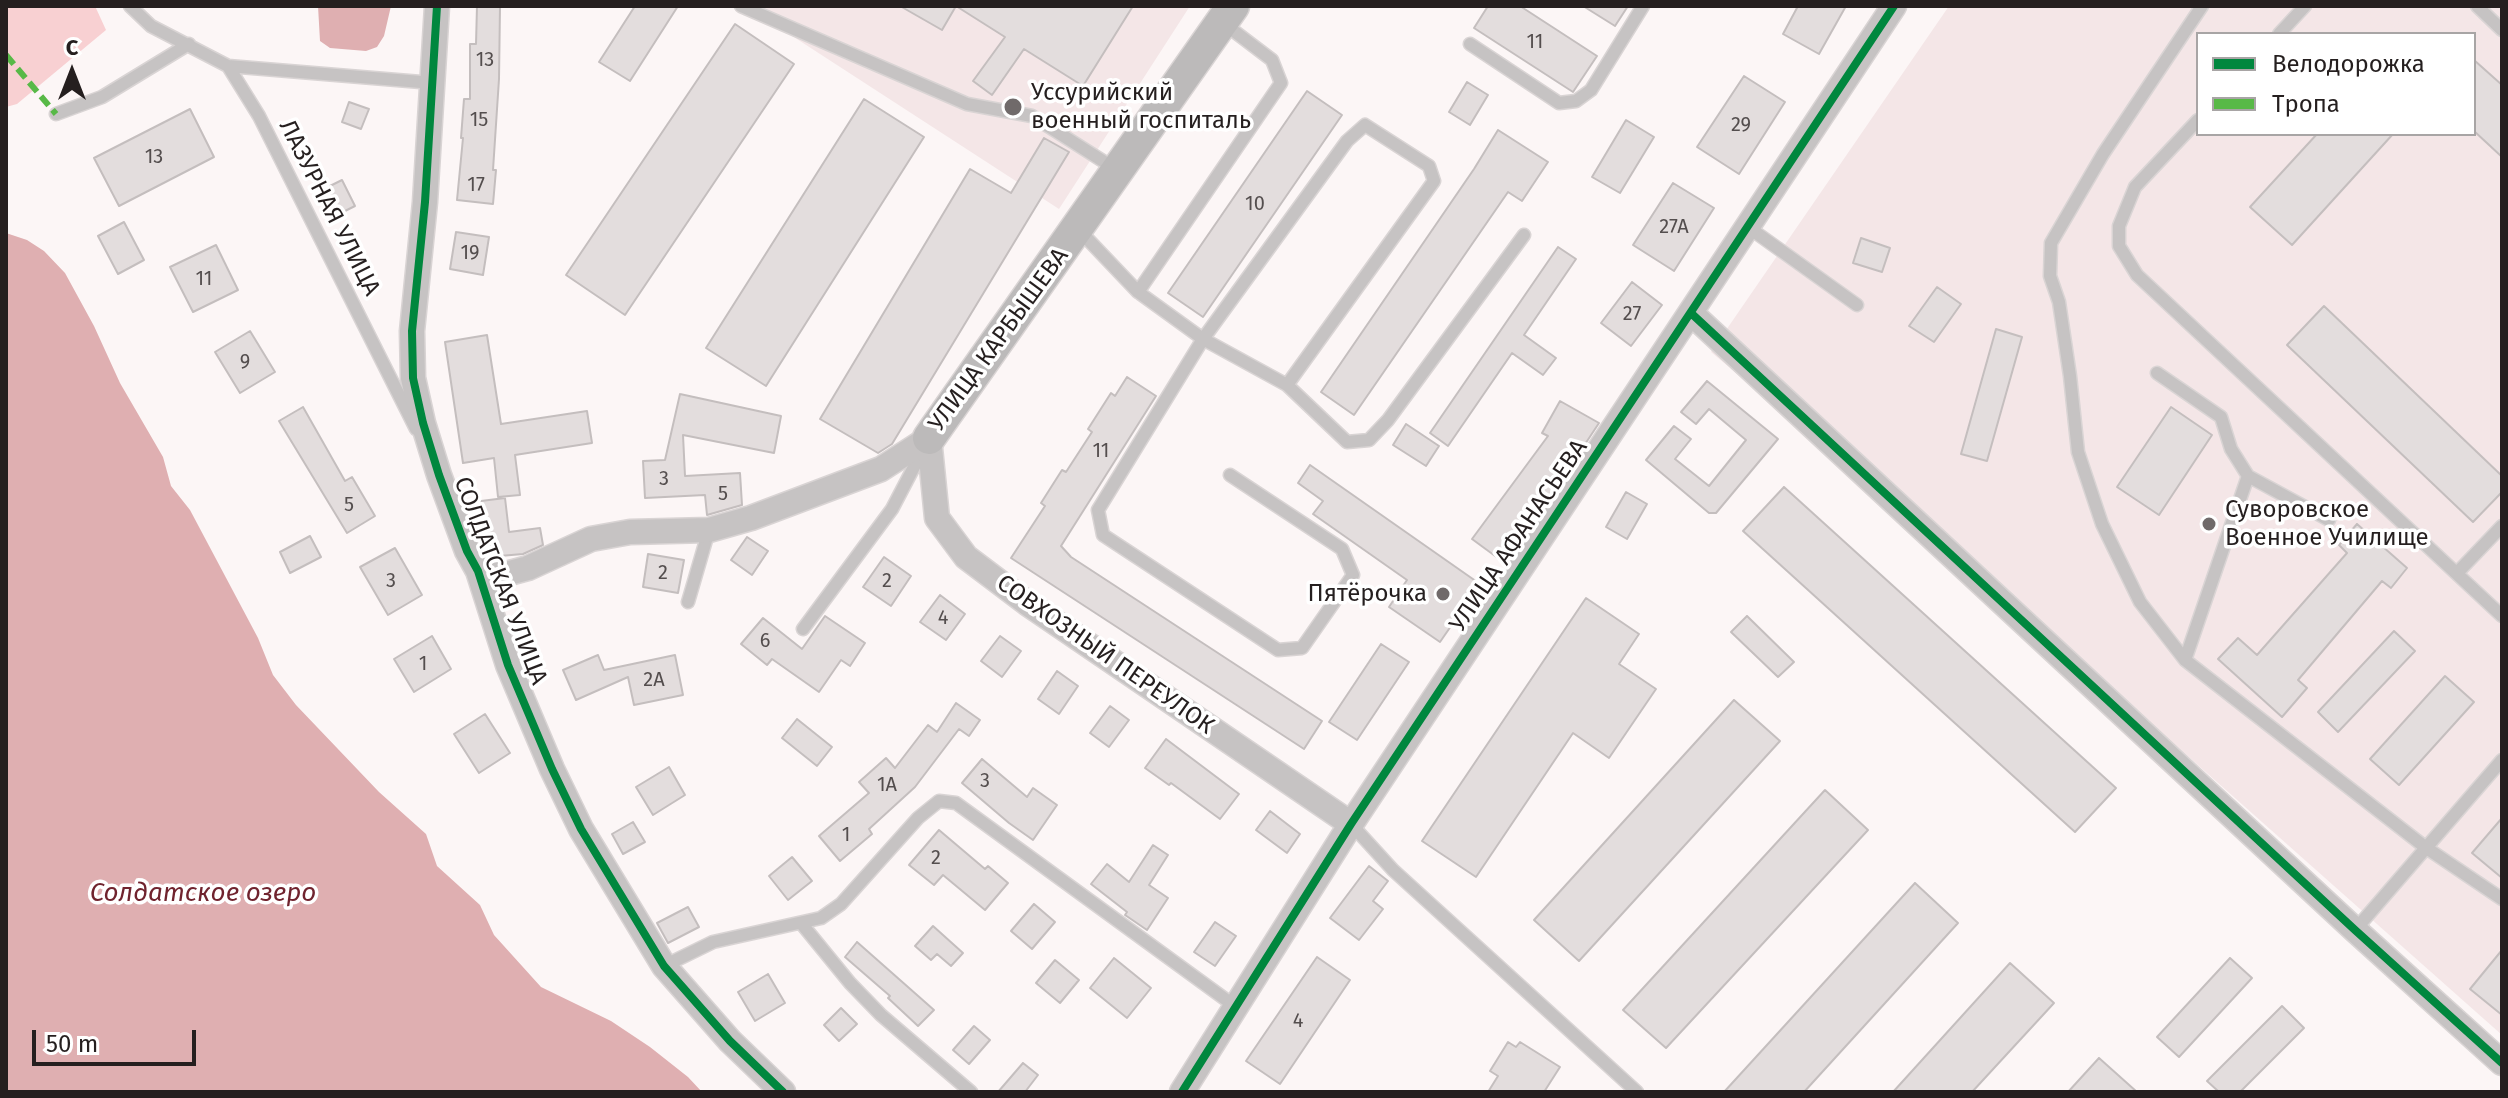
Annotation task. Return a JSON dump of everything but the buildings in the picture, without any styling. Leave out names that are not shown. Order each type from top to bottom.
[{"type":"street","name":"СОЛДАТСКАЯ УЛИЦА","points":[[437,6],[425,202],[412,331],[413,378],[439,475],[467,551],[478,571],[508,665],[581,829],[664,966],[730,1041],[783,1092]]},
{"type":"street","name":"УЛИЦА АФАНАСЬЕВА","points":[[1182,1092],[1351,824],[1894,6]]},
{"type":"street","name":"УЛИЦА КАРБЫШЕВА","points":[[478,571],[502,575],[528,568],[591,539],[630,532],[709,530],[751,518],[881,469],[929,438],[1227,14]]},
{"type":"street","points":[[1692,314],[2502,1063]]},
{"type":"street","name":"СОВХОЗНЫЙ ПЕРЕУЛОК","points":[[929,438],[937,518],[966,557],[1027,603],[1351,824]]},
{"type":"lane","name":"ЛАЗУРНАЯ УЛИЦА","points":[[130,6],[151,26],[228,66],[259,116],[439,475]]},
{"type":"lane","points":[[741,6],[967,104],[1032,116],[1117,170]]},
{"type":"lane","points":[[1470,44],[1559,103],[1576,101],[1591,90],[1643,6]]},
{"type":"lane","points":[[2202,6],[2103,154],[2051,243],[2050,276],[2059,302],[2078,452],[2102,524],[2140,602],[2185,660],[2425,847],[2502,899]]},
{"type":"lane","points":[[2281,32],[2305,6]]},
{"type":"lane","points":[[2477,6],[2502,30]]},
{"type":"lane","points":[[1138,292],[1281,83],[1272,60],[1227,14]]},
{"type":"lane","points":[[56,114],[102,97],[189,44]]},
{"type":"lane","points":[[228,66],[433,83]]},
{"type":"lane","points":[[2196,122],[2135,187],[2119,226],[2119,246],[2137,275],[2502,616]]},
{"type":"lane","points":[[1230,475],[1342,549],[1353,575],[1302,648],[1278,650],[1103,535],[1098,510],[1203,339],[1347,141],[1365,125],[1429,166],[1434,181],[1287,385]]},
{"type":"lane","points":[[1748,227],[1857,305]]},
{"type":"lane","points":[[1078,229],[1138,292],[1203,339],[1287,385],[1347,442],[1369,440],[1388,420],[1524,235]]},
{"type":"lane","points":[[2157,373],[2221,417],[2231,449],[2248,476],[2329,520]]},
{"type":"lane","points":[[803,629],[892,509],[929,438]]},
{"type":"lane","points":[[2185,660],[2248,476]]},
{"type":"lane","points":[[2457,573],[2502,526]]},
{"type":"lane","points":[[688,602],[709,530]]},
{"type":"lane","points":[[2355,930],[2502,760]]},
{"type":"lane","points":[[664,966],[713,942],[821,918],[841,904],[918,818],[939,801],[956,803],[1236,1007]]},
{"type":"lane","points":[[1351,824],[1393,870],[1637,1092]]},
{"type":"lane","points":[[801,923],[881,1015],[971,1092]]},
{"type":"shaded area","points":[[6,6],[95,6],[106,30],[17,104],[6,107]]},
{"type":"shaded area","name":"Уссурийский военный госпиталь","points":[[746,6],[1190,6],[1059,209]]},
{"type":"shaded area","name":"Суворовское Военное Училище","points":[[1949,6],[2502,6],[2502,1035],[2120,696],[1711,352]]},
{"type":"water","points":[[318,6],[391,6],[384,36],[377,47],[366,51],[330,48],[320,41]]},
{"type":"water","name":"Солдатское озеро","points":[[6,233],[27,240],[44,251],[65,273],[120,383],[163,457],[171,486],[190,510],[258,638],[273,675],[296,705],[379,792],[426,834],[437,866],[480,905],[494,935],[541,987],[611,1021],[650,1047],[702,1092],[6,1092]]},
{"type":"marked path","points":[[6,55],[56,114]]},
{"type":"cycle path","points":[[437,6],[425,202],[412,331],[413,378],[439,475],[467,551],[478,571],[508,665],[581,829],[664,966],[730,1041],[783,1092]]},
{"type":"cycle path","points":[[1182,1092],[1351,824],[1894,6]]},
{"type":"cycle path","points":[[1692,314],[2502,1063]]},
{"type":"place","name":"Уссурийский военный госпиталь","points":[[1013,107]]},
{"type":"place","name":"Суворовское Военное Училище","points":[[2209,524]]},
{"type":"place","name":"Пятёрочка","points":[[1443,594]]}]
